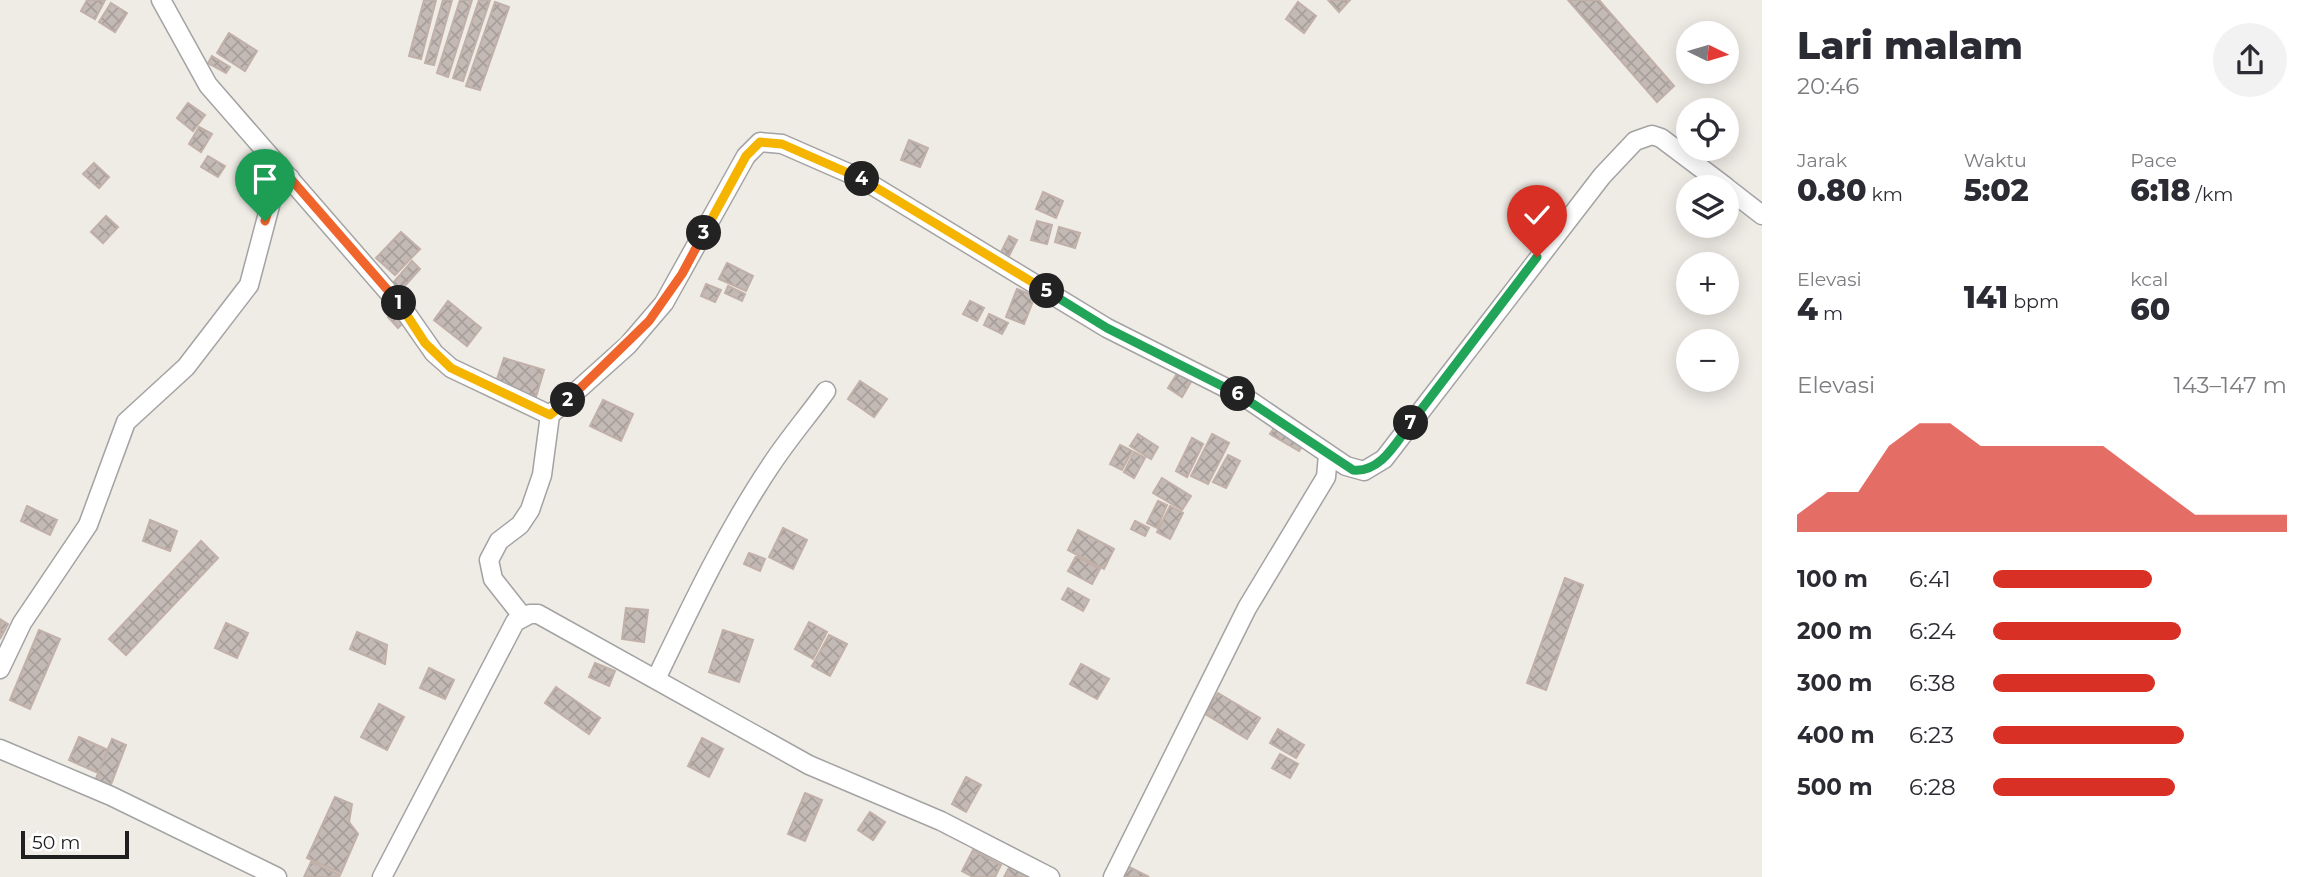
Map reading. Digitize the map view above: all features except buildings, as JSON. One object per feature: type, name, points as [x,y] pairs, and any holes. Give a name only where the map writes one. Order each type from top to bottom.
[{"type":"street","points":[[160,0],[208,85],[404,310],[434,353],[451,368],[550,415]]},
{"type":"street","points":[[523,617],[494,579],[489,561],[499,541],[520,525],[530,510],[542,475],[550,415],[649,321],[682,274],[746,156],[760,142],[769,141],[821,159],[883,191],[1107,328],[1245,398],[1328,455],[1353,470],[1364,471],[1384,458],[1577,205],[1635,141],[1652,135],[1661,138],[1710,175]]},
{"type":"street","points":[[0,669],[22,623],[88,525],[126,422],[186,367],[250,285],[272,198],[290,178]]},
{"type":"street","points":[[1739,197],[1762,215]]},
{"type":"street","points":[[656,679],[696,593],[732,529],[771,464],[826,391]]},
{"type":"street","points":[[1113,877],[1247,608],[1326,477],[1328,455]]},
{"type":"street","points":[[382,877],[515,622],[523,617],[545,616],[810,765],[941,821],[1050,877]]},
{"type":"street","points":[[0,749],[111,796],[277,877]]},
{"type":"route","points":[[265,221],[272,198],[290,178],[404,310],[434,353],[451,368],[550,415],[628,345],[664,303],[746,156],[760,142],[769,141],[821,159],[862,179],[1107,328],[1245,398],[1328,455],[1353,470],[1364,471],[1375,467],[1384,458],[1537,257]]}]
